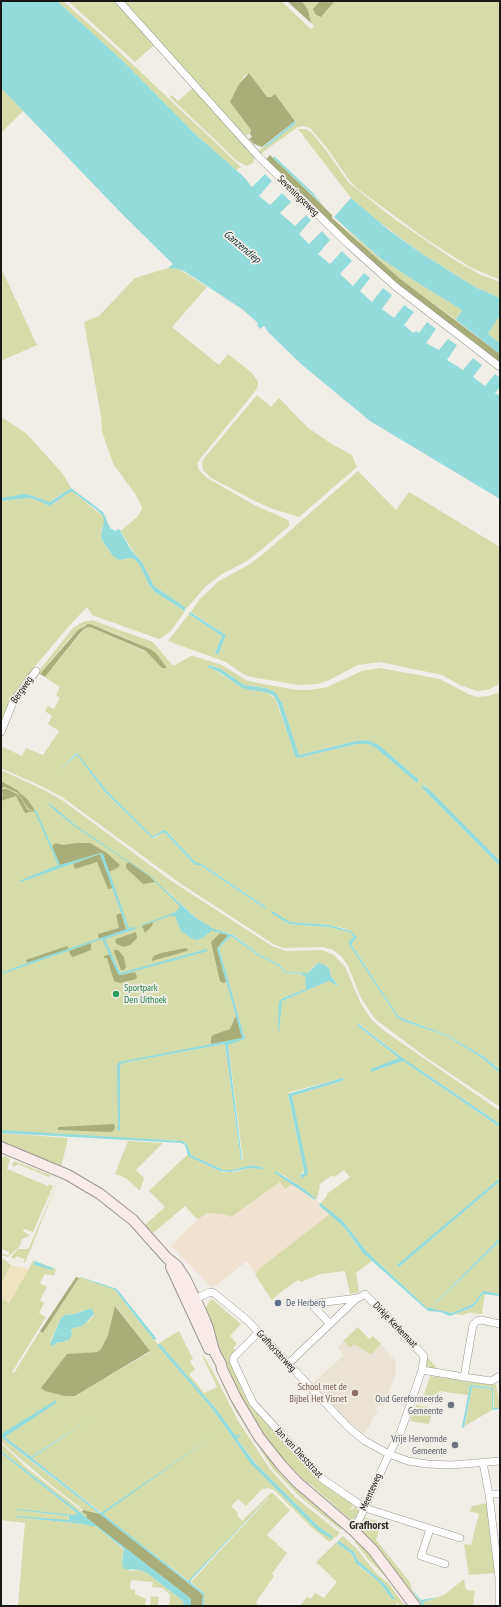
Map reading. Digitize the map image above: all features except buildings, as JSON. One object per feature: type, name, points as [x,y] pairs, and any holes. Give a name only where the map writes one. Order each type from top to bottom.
[{"type":"main road","points":[[1,1147],[68,1175],[100,1194],[133,1220],[178,1268],[185,1278],[192,1300],[208,1328],[213,1348],[222,1369],[248,1420],[278,1461],[297,1482],[354,1531],[381,1559],[415,1606]]},
{"type":"street","name":"Seveningseweg","points":[[119,1],[259,156],[348,244],[396,287],[500,367]]},
{"type":"street","name":"Bergweg","points":[[1,732],[13,702],[36,671]]},
{"type":"street","name":"Grafhorsterweg","points":[[192,1300],[210,1292],[214,1294],[248,1322],[348,1427],[366,1441],[389,1454],[427,1464],[452,1465],[500,1461]]},
{"type":"street","name":"Dirkje Kerkemaat","points":[[330,1324],[314,1306],[318,1303],[358,1298],[365,1294],[424,1356],[422,1370],[401,1432],[389,1454]]},
{"type":"street","points":[[288,1364],[358,1298]]},
{"type":"street","points":[[464,1377],[473,1325],[477,1321],[481,1320],[500,1324]]},
{"type":"street","name":"Jan van Dieststraat","points":[[258,1332],[234,1357],[233,1361],[253,1403],[321,1478],[364,1508],[460,1538]]},
{"type":"street","points":[[422,1370],[491,1381],[500,1376]]},
{"type":"street","name":"Meenteweg","points":[[354,1531],[389,1454]]},
{"type":"street","points":[[483,1463],[489,1494],[499,1578],[498,1606]]},
{"type":"street","points":[[489,1494],[500,1494]]},
{"type":"street","points":[[430,1529],[421,1556],[445,1564]]},
{"type":"shaded area","points":[[284,1177],[302,1189],[333,1214],[257,1275],[247,1261],[212,1288],[171,1246],[198,1219]]},
{"type":"shaded area","name":"School met de Bijbel Het Visnet","points":[[343,1341],[350,1348],[354,1344],[371,1355],[381,1344],[396,1362],[395,1376],[385,1403],[383,1407],[379,1404],[376,1409],[378,1411],[371,1421],[372,1423],[364,1434],[349,1422],[313,1383],[344,1355],[337,1347]]},
{"type":"green space","points":[[57,1],[63,1],[109,42],[241,167],[236,170],[194,133],[106,46]]},
{"type":"green space","points":[[68,1],[116,1],[154,45],[135,62]]},
{"type":"green space","points":[[122,1],[281,1],[311,29],[314,26],[311,23],[308,10],[302,1],[320,1],[317,4],[323,15],[335,1],[500,1],[500,280],[470,267],[426,239],[358,189],[349,180],[327,148],[310,128],[303,126],[298,127],[260,154],[258,151],[296,122],[275,94],[271,97],[267,97],[249,73],[244,76],[230,102],[251,130],[250,134],[244,136]]},
{"type":"green space","points":[[287,1],[302,1],[308,10],[311,23]]},
{"type":"green space","points":[[320,1],[335,1],[321,17],[316,15],[313,9]]},
{"type":"green space","points":[[249,73],[267,97],[271,97],[275,94],[295,121],[262,147],[254,144],[249,139],[252,137],[250,134],[251,130],[230,102],[239,84]]},
{"type":"green space","points":[[1,88],[23,111],[1,133]]},
{"type":"green space","points":[[193,88],[255,156],[253,163],[247,166],[237,161],[170,97],[172,95],[178,101]]},
{"type":"green space","points":[[298,129],[306,129],[312,133],[349,183],[393,218],[453,259],[479,274],[500,282],[500,298],[475,287],[421,253],[373,217],[351,198]]},
{"type":"green space","points":[[270,155],[332,215],[332,218],[399,278],[500,354],[500,365],[389,279],[265,160]]},
{"type":"green space","points":[[334,217],[380,258],[462,310],[456,320],[399,278]]},
{"type":"green space","points":[[1,268],[37,345],[1,361]]},
{"type":"green space","points":[[168,268],[179,269],[207,287],[172,327],[219,365],[228,354],[252,373],[258,382],[257,388],[253,394],[200,459],[197,464],[199,470],[207,478],[256,506],[289,521],[289,526],[247,561],[222,574],[206,586],[186,609],[154,586],[142,562],[132,550],[120,530],[137,517],[142,507],[136,495],[114,465],[102,431],[101,416],[84,322],[99,316],[135,278]]},
{"type":"green space","points":[[500,315],[500,343],[488,334]]},
{"type":"green space","points":[[257,395],[271,407],[279,398],[307,427],[330,443],[352,455],[357,467],[299,517],[273,509],[257,502],[211,478],[203,470],[202,462],[205,457]]},
{"type":"green space","points":[[1,417],[26,433],[63,474],[71,488],[49,502],[30,495],[1,498]]},
{"type":"green space","points":[[358,471],[396,510],[409,492],[500,547],[500,684],[487,690],[477,691],[460,685],[442,675],[380,662],[358,665],[318,684],[299,685],[251,677],[243,674],[226,662],[168,641],[189,614],[222,636],[215,653],[218,655],[226,635],[191,612],[199,600],[219,581],[250,564],[268,550]]},
{"type":"green space","points":[[70,492],[73,492],[103,516],[105,523],[101,530],[103,542],[109,551],[122,560],[130,558],[134,559],[139,564],[149,585],[155,592],[185,611],[170,632],[159,639],[92,615],[87,607],[32,670],[15,694],[1,725],[1,501],[31,498],[48,505],[52,505]]},
{"type":"green space","points":[[92,620],[153,642],[172,665],[193,656],[222,665],[246,680],[252,682],[297,690],[327,687],[362,671],[380,668],[440,679],[468,694],[477,697],[489,696],[500,692],[500,861],[425,785],[422,788],[500,866],[500,1070],[483,1056],[447,1035],[398,1016],[403,1021],[447,1036],[482,1058],[500,1073],[500,1107],[427,1058],[375,1019],[361,998],[348,966],[342,957],[333,950],[323,947],[284,948],[275,945],[181,884],[62,797],[1,768],[1,746],[22,756],[26,748],[43,755],[59,731],[48,724],[52,716],[45,711],[48,706],[54,709],[60,698],[56,695],[60,687],[45,677],[85,628],[90,627],[149,653],[148,648],[112,632],[93,625],[84,625],[68,640],[40,674],[38,672],[73,628],[83,622]],"holes":[[[210,665],[221,669],[244,685],[266,688],[276,693],[282,703],[299,755],[356,741],[368,740],[379,745],[418,779],[416,782],[376,748],[368,744],[357,744],[298,758],[295,755],[275,698],[265,692],[242,688],[213,669]],[[76,753],[107,791],[152,836],[161,831],[169,834],[196,863],[200,863],[266,907],[266,909],[200,865],[193,863],[165,833],[152,838],[105,792],[77,755],[60,770]],[[285,920],[290,922],[329,925],[347,929],[357,937],[351,944],[398,1016],[392,1010],[349,943],[354,937],[350,932],[329,927],[289,924],[286,923]]]},
{"type":"green space","points":[[88,624],[148,648],[156,653],[167,668],[162,668],[146,651],[90,627],[85,628],[80,633],[45,677],[40,674],[78,630]]},
{"type":"green space","points":[[1,770],[62,800],[173,882],[272,946],[286,951],[322,950],[334,955],[345,967],[361,1004],[372,1020],[383,1030],[500,1111],[500,1124],[404,1059],[358,1023],[358,1026],[399,1058],[371,1072],[403,1061],[500,1127],[500,1178],[398,1266],[399,1267],[500,1181],[500,1238],[435,1303],[500,1241],[500,1294],[482,1292],[473,1304],[452,1313],[431,1307],[427,1308],[367,1252],[342,1220],[320,1204],[327,1194],[350,1177],[344,1170],[334,1177],[332,1175],[319,1185],[320,1187],[316,1201],[315,1198],[300,1186],[277,1171],[292,1184],[285,1189],[280,1182],[231,1217],[224,1214],[208,1213],[198,1219],[185,1206],[153,1233],[144,1226],[165,1207],[149,1191],[187,1155],[223,1172],[235,1172],[250,1168],[265,1168],[252,1165],[233,1170],[223,1170],[191,1155],[187,1144],[182,1141],[1,1132],[1,782],[25,795],[1,781]],"holes":[[[163,887],[195,917],[212,928],[234,935],[257,953],[280,965],[286,972],[308,973],[315,965],[325,965],[328,966],[331,976],[339,986],[329,981],[282,1001],[281,1003],[283,998],[306,989],[305,975],[286,973],[279,966],[256,954],[231,936],[219,948],[245,1039],[228,1044],[243,1160],[241,1160],[225,1044],[122,1063],[120,1066],[119,1132],[119,1064],[122,1062],[244,1038],[218,949],[229,934],[197,923]],[[342,1078],[344,1079],[342,1081],[292,1096],[306,1176],[299,1177],[304,1170],[288,1095],[290,1092]]]},
{"type":"green space","points":[[1,781],[17,790],[28,800],[34,809],[30,810],[28,808],[18,793],[5,787],[1,788]]},
{"type":"green space","points":[[1,789],[7,789],[19,795],[27,809],[30,811],[34,809],[34,811],[25,813],[16,796],[1,801],[1,797],[3,796]]},
{"type":"green space","points":[[55,843],[63,845],[90,843],[107,853],[120,865],[109,872],[103,854],[101,853],[60,865],[52,846]]},
{"type":"green space","points":[[100,854],[113,888],[108,889],[97,862],[75,869],[73,864]]},
{"type":"green space","points":[[130,862],[155,882],[143,884],[126,868],[126,864]]},
{"type":"green space","points":[[121,913],[126,930],[99,939],[98,934],[119,928],[116,915]]},
{"type":"green space","points":[[153,922],[152,926],[145,933],[142,926]]},
{"type":"green space","points":[[136,932],[137,938],[130,945],[123,947],[115,942],[116,939]]},
{"type":"green space","points":[[220,933],[228,935],[217,948],[226,982],[223,983],[220,981],[211,942]]},
{"type":"green space","points":[[91,943],[91,950],[73,957],[71,956],[69,951]]},
{"type":"green space","points":[[67,946],[69,949],[27,963],[26,960]]},
{"type":"green space","points":[[186,948],[188,950],[187,951],[152,961],[154,956],[161,953]]},
{"type":"green space","points":[[114,950],[118,950],[124,957],[126,967],[124,970],[121,970]]},
{"type":"green space","points":[[110,954],[119,975],[135,972],[137,977],[136,979],[120,983],[114,981],[107,958],[104,958],[104,956]]},
{"type":"green space","points":[[236,1016],[242,1038],[211,1044],[211,1038],[213,1035],[230,1029]]},
{"type":"green space","points":[[114,1124],[115,1128],[112,1132],[57,1129],[59,1127]]},
{"type":"green space","points":[[1,1133],[68,1138],[61,1168],[1,1144]]},
{"type":"green space","points":[[128,1141],[163,1143],[136,1170],[144,1178],[140,1191],[126,1178],[115,1174]]},
{"type":"green space","points":[[3,1156],[10,1159],[7,1169],[48,1186],[49,1184],[53,1186],[33,1232],[24,1229],[23,1231],[30,1236],[22,1239],[20,1246],[8,1257],[1,1255],[1,1253],[9,1255],[9,1252],[1,1249],[1,1163]]},
{"type":"green space","points":[[14,1161],[50,1175],[49,1177],[18,1164],[14,1167],[12,1165]]},
{"type":"green space","points":[[59,1178],[25,1263],[23,1262],[25,1259],[16,1256],[15,1259],[11,1257],[18,1249],[29,1248]]},
{"type":"green space","points":[[330,1214],[344,1227],[358,1247],[372,1261],[356,1273],[359,1292],[350,1294],[345,1271],[320,1274],[301,1282],[298,1280],[272,1300],[255,1275],[259,1269]]},
{"type":"green space","points":[[1,1257],[11,1265],[1,1284]]},
{"type":"green space","points":[[33,1261],[56,1269],[54,1276],[45,1274],[40,1283],[47,1287],[40,1300],[44,1303],[39,1313],[46,1317],[12,1372],[14,1373],[40,1331],[43,1333],[80,1277],[114,1289],[158,1344],[158,1346],[214,1411],[246,1457],[313,1526],[332,1536],[318,1526],[259,1467],[237,1439],[241,1433],[236,1436],[216,1409],[159,1343],[179,1331],[193,1359],[190,1361],[195,1370],[189,1374],[204,1393],[217,1387],[202,1355],[212,1370],[238,1421],[270,1469],[295,1497],[340,1533],[331,1541],[328,1541],[310,1526],[275,1491],[269,1488],[262,1489],[246,1506],[238,1499],[231,1506],[238,1513],[237,1515],[242,1521],[271,1493],[274,1494],[290,1510],[267,1535],[287,1553],[272,1574],[274,1576],[256,1602],[258,1606],[204,1606],[204,1593],[191,1582],[269,1497],[189,1581],[103,1515],[103,1513],[216,1434],[102,1513],[32,1458],[90,1419],[31,1457],[6,1438],[6,1435],[1,1434],[1,1298],[9,1303]],"holes":[[[116,1306],[150,1352],[75,1396],[66,1396],[67,1354],[97,1352],[101,1349],[108,1335]],[[84,1310],[94,1315],[89,1321],[79,1327],[73,1328],[67,1341],[56,1343],[50,1342],[61,1318],[65,1315],[74,1314]]]},
{"type":"green space","points":[[76,1277],[79,1278],[43,1333],[40,1331]]},
{"type":"green space","points":[[485,1293],[482,1314],[471,1312],[462,1315],[455,1314],[473,1307]]},
{"type":"green space","points":[[212,1299],[241,1324],[230,1336],[237,1344],[233,1348],[236,1351],[229,1358],[240,1382],[239,1384],[250,1406],[256,1413],[259,1413],[258,1414],[267,1425],[269,1424],[279,1438],[281,1437],[290,1449],[292,1448],[292,1451],[305,1465],[307,1465],[306,1467],[320,1482],[322,1481],[321,1483],[337,1492],[336,1493],[349,1502],[352,1502],[351,1503],[354,1506],[350,1509],[352,1510],[355,1506],[359,1509],[353,1522],[309,1483],[307,1485],[285,1465],[249,1416],[233,1379],[230,1379],[222,1363],[205,1310]]},
{"type":"green space","points":[[115,1306],[150,1351],[75,1396],[65,1396],[45,1391],[41,1388],[67,1354],[97,1352],[101,1349],[108,1335]]},
{"type":"green space","points":[[358,1327],[369,1339],[373,1336],[381,1344],[371,1355],[354,1344],[350,1348],[343,1341]]},
{"type":"green space","points":[[427,1359],[429,1359],[438,1370],[429,1369],[425,1365]]},
{"type":"green space","points":[[430,1376],[492,1385],[496,1384],[500,1408],[494,1408],[493,1388],[472,1385],[470,1385],[468,1395],[439,1391],[438,1395],[434,1394],[433,1399],[423,1398]]},
{"type":"green space","points":[[223,1378],[227,1390],[245,1421],[340,1523],[341,1530],[300,1497],[273,1469],[235,1410],[222,1384]]},
{"type":"green space","points":[[472,1387],[492,1389],[492,1410],[465,1426]]},
{"type":"green space","points":[[416,1405],[428,1407],[431,1417],[429,1424],[410,1421]]},
{"type":"green space","points":[[1,1437],[100,1514],[83,1510],[9,1449],[1,1441]]},
{"type":"green space","points":[[1,1443],[27,1468],[88,1516],[86,1518],[1,1451]]},
{"type":"green space","points":[[1,1453],[77,1513],[75,1515],[17,1510],[69,1516],[68,1521],[16,1517],[97,1527],[124,1550],[122,1560],[130,1571],[140,1570],[147,1573],[183,1601],[184,1606],[169,1606],[170,1595],[163,1588],[152,1587],[153,1582],[131,1580],[130,1589],[135,1590],[135,1594],[146,1599],[145,1606],[18,1606],[25,1523],[1,1520]]},
{"type":"green space","points":[[487,1503],[496,1573],[469,1575],[464,1544],[471,1545],[479,1514],[470,1511],[472,1506]]},
{"type":"green space","points":[[83,1510],[100,1514],[201,1593],[203,1596],[202,1606],[191,1606],[190,1598],[86,1518],[87,1515],[82,1512]]},
{"type":"green space","points":[[363,1517],[381,1522],[376,1540],[409,1581],[412,1588],[411,1589],[423,1606],[418,1606],[359,1529]]},
{"type":"green space","points":[[343,1536],[356,1548],[377,1574],[389,1584],[405,1606],[400,1606],[398,1603],[396,1604],[397,1606],[300,1606],[307,1597],[311,1599],[315,1593],[324,1598],[337,1582],[316,1562]],"holes":[[[337,1542],[354,1552],[361,1565],[385,1584],[392,1599],[379,1582],[360,1567],[352,1554]]]},
{"type":"green space","points":[[355,1539],[358,1539],[386,1577],[368,1559],[355,1542]]},
{"type":"green space","points":[[464,1579],[466,1590],[475,1591],[473,1606],[425,1606],[423,1602],[444,1595]]},
{"type":"green space","points":[[393,1584],[402,1593],[401,1595]]},
{"type":"green space","points":[[151,1596],[159,1597],[158,1606],[150,1606]]},
{"type":"sand","points":[[11,1265],[29,1269],[9,1303],[1,1298],[1,1284]]},
{"type":"water","name":"Ganzendiep","points":[[1,1],[57,1],[123,61],[194,133],[244,177],[252,187],[265,174],[272,181],[259,196],[270,205],[282,193],[291,202],[280,213],[295,226],[306,215],[311,220],[299,234],[309,244],[322,231],[330,240],[318,254],[330,264],[342,251],[352,261],[340,274],[353,286],[364,273],[370,278],[360,291],[372,302],[383,288],[392,295],[382,309],[394,318],[404,305],[414,312],[404,325],[413,333],[416,331],[419,333],[427,322],[436,329],[426,343],[439,350],[448,339],[457,345],[447,360],[463,370],[473,358],[482,365],[473,377],[485,386],[495,374],[500,378],[500,387],[495,393],[500,396],[500,499],[370,421],[301,364],[268,332],[264,326],[260,329],[257,325],[258,323],[242,309],[184,271],[168,268],[173,264],[124,216],[1,88]]},
{"type":"water","points":[[295,121],[296,123],[270,144],[261,149]]},
{"type":"water","points":[[274,156],[312,192],[323,205],[273,158]]},
{"type":"water","points":[[351,198],[389,230],[421,253],[475,287],[500,298],[500,315],[488,334],[500,343],[500,354],[456,320],[462,310],[380,258],[334,217]]},
{"type":"water","points":[[71,488],[103,512],[110,528],[115,531],[119,529],[131,550],[142,562],[154,586],[185,607],[185,611],[155,592],[149,585],[139,564],[134,559],[130,558],[120,560],[113,556],[102,540],[101,533],[104,523],[103,516],[73,492],[70,492],[50,506],[31,498],[1,501],[1,498],[24,494],[50,502]]},
{"type":"water","points":[[190,612],[226,635],[218,655],[215,653],[222,636],[189,614]]},
{"type":"water","points":[[209,665],[221,669],[244,685],[266,688],[276,693],[282,703],[299,755],[356,741],[368,740],[379,745],[418,779],[418,782],[417,783],[376,748],[368,744],[357,744],[298,758],[295,756],[274,696],[265,692],[242,688],[219,672],[208,667]]},
{"type":"water","points":[[77,753],[107,791],[152,836],[163,830],[166,831],[196,863],[200,863],[266,907],[266,909],[200,865],[195,865],[165,833],[153,838],[151,837],[105,792],[77,755],[59,770]]},
{"type":"water","points":[[423,785],[429,789],[500,861],[500,866],[422,788]]},
{"type":"water","points":[[45,802],[54,807],[75,825],[150,876],[195,917],[212,928],[233,935],[257,953],[280,965],[286,972],[308,973],[318,963],[329,968],[331,976],[339,987],[329,981],[282,1001],[279,1032],[279,1002],[283,998],[306,989],[305,976],[301,974],[286,973],[279,966],[256,954],[231,936],[219,948],[245,1039],[228,1045],[242,1160],[225,1044],[122,1063],[120,1066],[120,1131],[118,1131],[117,1065],[119,1062],[242,1038],[217,949],[228,935],[212,931],[197,940],[191,938],[181,931],[175,916],[170,916],[141,926],[176,912],[180,906],[149,876],[74,826]]},
{"type":"water","points":[[34,810],[36,810],[60,865],[101,853],[103,854],[129,928],[137,927],[136,929],[105,939],[120,973],[207,949],[208,951],[121,975],[118,974],[102,939],[2,974],[1,973],[32,961],[127,929],[100,854],[21,882],[19,881],[58,865]]},
{"type":"water","points":[[272,911],[290,922],[329,925],[351,931],[357,937],[351,944],[398,1016],[447,1035],[483,1056],[500,1070],[500,1073],[482,1058],[447,1036],[403,1021],[397,1017],[349,944],[349,941],[354,937],[350,932],[329,927],[289,924],[271,913]]},
{"type":"water","points":[[357,1023],[404,1059],[500,1124],[500,1127],[403,1061],[371,1072],[371,1069],[399,1058],[358,1026]]},
{"type":"water","points":[[342,1078],[344,1079],[342,1081],[292,1096],[308,1172],[306,1176],[301,1178],[300,1175],[304,1173],[304,1170],[288,1094]]},
{"type":"water","points":[[1,1130],[182,1141],[187,1144],[191,1155],[223,1170],[233,1170],[252,1165],[265,1168],[250,1168],[230,1172],[220,1171],[188,1156],[185,1145],[181,1143],[1,1133]]},
{"type":"water","points":[[275,1171],[300,1186],[315,1198],[315,1200],[275,1173]]},
{"type":"water","points":[[500,1178],[500,1181],[399,1267],[397,1265]]},
{"type":"water","points":[[320,1203],[342,1220],[367,1252],[427,1308],[431,1307],[452,1313],[473,1304],[483,1291],[500,1294],[500,1296],[483,1294],[473,1307],[450,1316],[440,1312],[428,1311],[363,1253],[344,1227],[319,1205]]},
{"type":"water","points":[[500,1238],[500,1241],[435,1303]]},
{"type":"water","points":[[35,1261],[53,1268],[53,1270],[34,1265]]},
{"type":"water","points":[[80,1277],[117,1289],[156,1338],[156,1340],[153,1339],[115,1290]]},
{"type":"water","points":[[92,1309],[94,1314],[85,1324],[73,1328],[70,1339],[63,1342],[58,1342],[53,1346],[50,1344],[61,1318],[65,1315],[74,1314]]},
{"type":"water","points":[[158,1344],[160,1344],[216,1409],[236,1436],[242,1433],[237,1439],[255,1463],[318,1526],[332,1536],[332,1539],[321,1533],[313,1526],[251,1464],[214,1411],[158,1346]]},
{"type":"water","points":[[470,1385],[493,1388],[493,1407],[500,1409],[492,1410],[492,1389],[472,1387],[464,1428],[462,1427]]},
{"type":"water","points":[[56,1400],[57,1401],[55,1404],[5,1437],[31,1457],[90,1419],[32,1458],[101,1513],[216,1434],[103,1514],[188,1581],[269,1497],[191,1580],[191,1583],[204,1593],[204,1606],[202,1606],[203,1596],[201,1593],[1,1437],[1,1434]]},
{"type":"water","points":[[1,1451],[190,1598],[191,1606],[184,1606],[183,1601],[147,1573],[140,1570],[124,1569],[122,1564],[124,1549],[97,1527],[16,1517],[69,1520],[69,1516],[17,1509],[75,1515],[77,1513],[1,1453]]},
{"type":"water","points":[[339,1541],[354,1552],[358,1561],[385,1584],[395,1599],[392,1599],[379,1582],[356,1563],[352,1554],[338,1544],[337,1542]]},
{"type":"water","points":[[411,1588],[421,1600],[438,1597],[423,1602],[425,1606],[423,1606]]},
{"type":"place","name":"Sportpark Den Uithoek","points":[[116,994]]},
{"type":"place","name":"De Herberg","points":[[278,1303]]},
{"type":"place","name":"School met de Bijbel Het Visnet","points":[[355,1393]]},
{"type":"place","name":"Oud Gereformeerde Gemeente","points":[[451,1405]]},
{"type":"place","name":"Vrije Hervormde Gemeente","points":[[455,1445]]},
{"type":"district","name":"Grafhorst","points":[[369,1526]]}]
